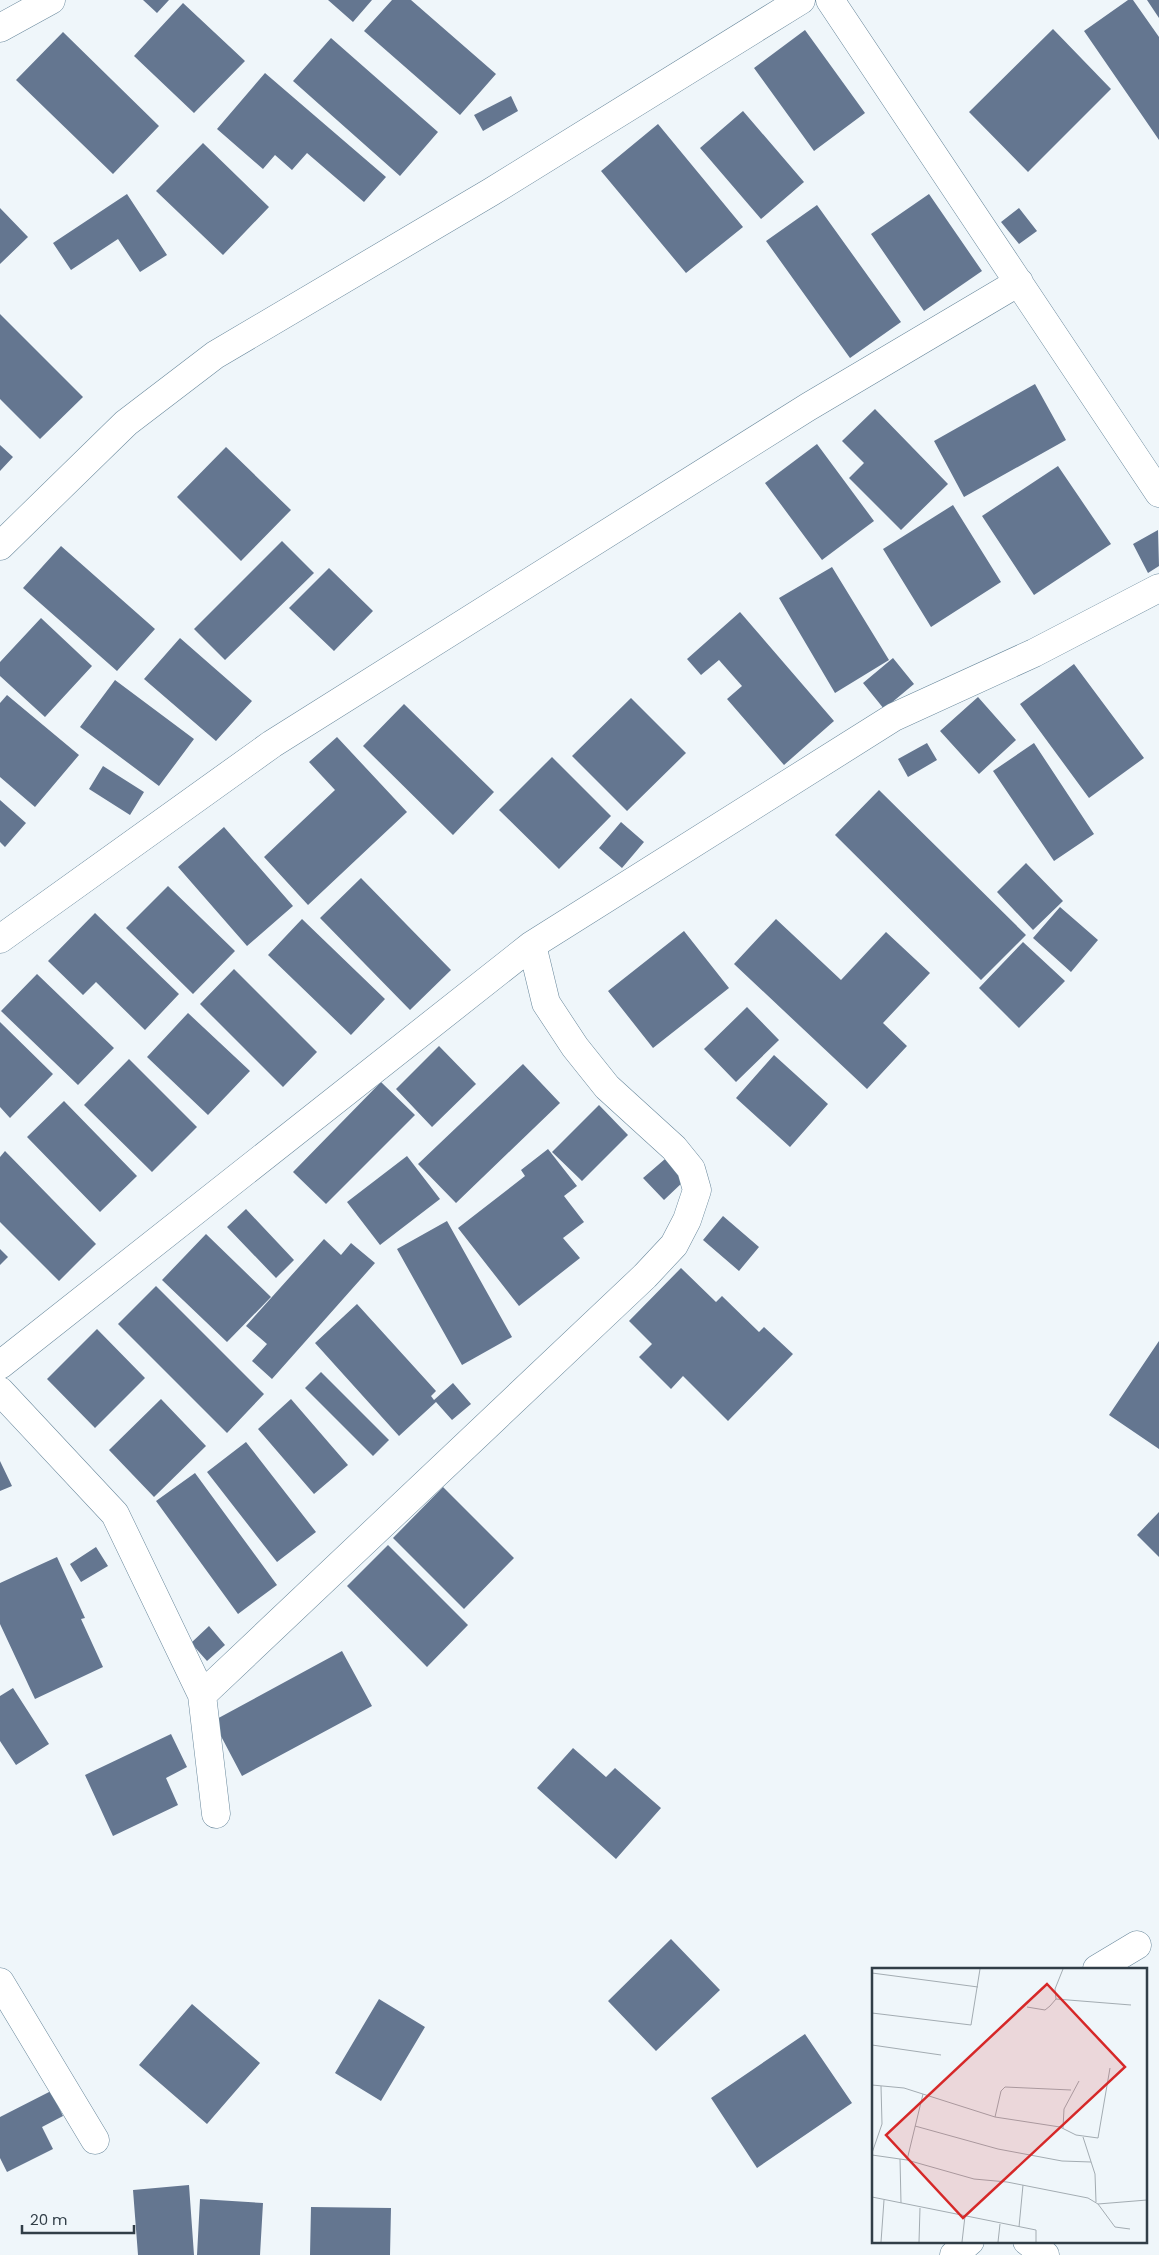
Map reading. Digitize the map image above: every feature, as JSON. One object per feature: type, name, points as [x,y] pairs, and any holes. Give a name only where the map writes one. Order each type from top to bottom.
[{"type":"street","points":[[1,26],[50,0]]},
{"type":"street","points":[[0,546],[126,423],[215,355],[491,192],[801,0]]},
{"type":"street","points":[[830,0],[1159,493]]},
{"type":"street","points":[[0,940],[272,744],[808,408],[1019,282]]},
{"type":"street","points":[[0,1365],[532,945],[894,717],[1034,652],[1159,588]]},
{"type":"street","points":[[202,1695],[645,1276],[674,1245],[687,1220],[697,1190],[691,1168],[674,1148],[607,1087],[575,1046],[546,1003],[532,945]]},
{"type":"street","points":[[0,1392],[115,1514],[202,1695],[216,1814]]},
{"type":"street","points":[[1099,1968],[1137,1945]]},
{"type":"street","points":[[0,1982],[96,2140]]},
{"type":"street","points":[[954,2255],[969,2242]]},
{"type":"street","points":[[1028,2242],[1045,2255]]},
{"type":"building","points":[[143,0],[169,0],[157,13]]},
{"type":"building","points":[[328,0],[372,0],[353,22]]},
{"type":"building","points":[[392,0],[411,0],[496,74],[460,115],[364,31]]},
{"type":"building","points":[[1128,0],[1133,0],[1159,37],[1159,140],[1084,31]]},
{"type":"building","points":[[1147,0],[1159,0],[1159,18]]},
{"type":"building","points":[[183,3],[245,61],[194,113],[134,56]]},
{"type":"building","points":[[1053,29],[1111,89],[1028,172],[969,112]]},
{"type":"building","points":[[805,30],[865,113],[814,151],[754,68]]},
{"type":"building","points":[[63,32],[159,126],[113,174],[16,80]]},
{"type":"building","points":[[331,38],[438,132],[400,176],[293,81]]},
{"type":"building","points":[[265,73],[386,177],[364,202],[307,153],[292,170],[275,155],[263,169],[217,129]]},
{"type":"building","points":[[511,96],[518,111],[483,131],[474,115]]},
{"type":"building","points":[[743,111],[804,182],[761,219],[700,148]]},
{"type":"building","points":[[658,124],[743,227],[686,273],[601,171]]},
{"type":"building","points":[[203,143],[269,207],[223,255],[156,191]]},
{"type":"building","points":[[127,194],[167,255],[140,272],[118,239],[71,270],[53,243]]},
{"type":"building","points":[[929,194],[982,271],[924,311],[871,234]]},
{"type":"building","points":[[817,205],[901,322],[850,358],[766,241]]},
{"type":"building","points":[[0,208],[28,237],[0,264]]},
{"type":"building","points":[[1019,208],[1037,231],[1019,244],[1001,222]]},
{"type":"building","points":[[0,314],[83,397],[40,439],[0,399]]},
{"type":"building","points":[[1035,384],[1066,440],[964,497],[934,441]]},
{"type":"building","points":[[875,409],[948,484],[901,530],[849,478],[864,463],[842,441]]},
{"type":"building","points":[[817,444],[874,521],[822,560],[765,483]]},
{"type":"building","points":[[0,445],[13,457],[0,471]]},
{"type":"building","points":[[226,447],[291,510],[241,561],[177,497]]},
{"type":"building","points":[[1058,466],[1111,544],[1034,595],[982,516]]},
{"type":"building","points":[[953,505],[1001,582],[931,627],[883,549]]},
{"type":"building","points":[[1158,530],[1159,566],[1148,573],[1133,544]]},
{"type":"building","points":[[282,541],[314,573],[225,660],[194,629]]},
{"type":"building","points":[[61,546],[155,629],[117,671],[23,588]]},
{"type":"building","points":[[832,567],[889,660],[835,693],[779,598]]},
{"type":"building","points":[[329,568],[373,611],[334,651],[289,608]]},
{"type":"building","points":[[740,612],[834,721],[784,765],[727,699],[742,686],[719,660],[701,675],[687,659]]},
{"type":"building","points":[[41,618],[92,666],[45,717],[0,676],[0,662]]},
{"type":"building","points":[[180,638],[252,701],[216,741],[144,679]]},
{"type":"building","points":[[893,658],[914,684],[884,709],[863,683]]},
{"type":"building","points":[[1074,664],[1144,758],[1089,798],[1020,704]]},
{"type":"building","points":[[115,680],[194,739],[159,786],[80,727]]},
{"type":"building","points":[[7,695],[79,755],[35,807],[0,777],[0,703]]},
{"type":"building","points":[[978,697],[1016,740],[979,774],[940,731]]},
{"type":"building","points":[[631,698],[686,753],[627,811],[572,756]]},
{"type":"building","points":[[404,704],[494,792],[453,835],[363,746]]},
{"type":"building","points":[[337,737],[407,812],[308,905],[264,857],[335,790],[309,762]]},
{"type":"building","points":[[927,743],[937,760],[908,777],[898,759]]},
{"type":"building","points":[[1034,743],[1094,834],[1054,861],[993,771]]},
{"type":"building","points":[[552,757],[611,816],[559,869],[499,810]]},
{"type":"building","points":[[103,766],[144,792],[130,815],[89,789]]},
{"type":"building","points":[[879,790],[1026,935],[981,980],[835,835]]},
{"type":"building","points":[[0,800],[26,823],[5,847],[0,842]]},
{"type":"building","points":[[621,822],[644,842],[622,868],[599,848]]},
{"type":"building","points":[[224,827],[293,906],[247,946],[178,867]]},
{"type":"building","points":[[1026,863],[1063,901],[1033,930],[997,892]]},
{"type":"building","points":[[361,878],[451,970],[410,1010],[320,918]]},
{"type":"building","points":[[168,886],[235,951],[193,994],[126,928]]},
{"type":"building","points":[[1060,907],[1098,940],[1071,972],[1033,938]]},
{"type":"building","points":[[95,913],[179,994],[145,1030],[96,982],[83,995],[48,961]]},
{"type":"building","points":[[302,919],[385,999],[351,1035],[268,955]]},
{"type":"building","points":[[776,919],[841,980],[886,932],[930,973],[883,1023],[907,1046],[867,1089],[734,964]]},
{"type":"building","points":[[684,931],[729,988],[653,1048],[608,991]]},
{"type":"building","points":[[1023,942],[1065,981],[1019,1028],[979,988]]},
{"type":"building","points":[[234,969],[317,1052],[283,1087],[200,1004]]},
{"type":"building","points":[[37,974],[114,1048],[78,1085],[1,1011]]},
{"type":"building","points":[[747,1007],[779,1040],[736,1082],[704,1049]]},
{"type":"building","points":[[188,1013],[250,1071],[208,1115],[147,1057]]},
{"type":"building","points":[[0,1022],[53,1074],[10,1118],[0,1107]]},
{"type":"building","points":[[439,1046],[476,1084],[432,1127],[396,1089]]},
{"type":"building","points":[[774,1055],[828,1104],[790,1147],[736,1098]]},
{"type":"building","points":[[129,1059],[197,1127],[152,1172],[84,1105]]},
{"type":"building","points":[[523,1064],[560,1103],[456,1203],[418,1164]]},
{"type":"building","points":[[381,1082],[415,1115],[326,1204],[293,1172]]},
{"type":"building","points":[[64,1101],[137,1176],[100,1212],[27,1137]]},
{"type":"building","points":[[599,1105],[628,1135],[582,1181],[552,1152]]},
{"type":"building","points":[[548,1149],[577,1186],[564,1196],[584,1222],[563,1238],[580,1258],[519,1306],[458,1228],[525,1176],[521,1170]]},
{"type":"building","points":[[5,1151],[96,1244],[59,1281],[0,1222],[0,1157]]},
{"type":"building","points":[[407,1156],[440,1199],[380,1245],[347,1202]]},
{"type":"building","points":[[665,1159],[684,1181],[664,1200],[643,1178]]},
{"type":"building","points":[[246,1209],[294,1260],[276,1278],[227,1227]]},
{"type":"building","points":[[723,1216],[759,1247],[739,1271],[703,1240]]},
{"type":"building","points":[[447,1221],[512,1337],[462,1365],[397,1249]]},
{"type":"building","points":[[206,1234],[271,1297],[227,1342],[162,1280]]},
{"type":"building","points":[[324,1239],[341,1255],[351,1243],[375,1263],[272,1379],[252,1361],[267,1344],[246,1326]]},
{"type":"building","points":[[0,1249],[8,1257],[0,1265]]},
{"type":"building","points":[[681,1268],[716,1302],[722,1296],[759,1332],[764,1327],[793,1354],[728,1421],[683,1376],[671,1389],[639,1357],[652,1344],[629,1321]]},
{"type":"building","points":[[156,1286],[264,1394],[227,1433],[118,1324]]},
{"type":"building","points":[[357,1304],[436,1391],[431,1396],[434,1400],[453,1383],[471,1404],[452,1420],[436,1402],[399,1436],[315,1343]]},
{"type":"building","points":[[97,1329],[145,1378],[95,1428],[47,1379]]},
{"type":"building","points":[[1159,1341],[1159,1449],[1109,1415]]},
{"type":"building","points":[[321,1372],[389,1440],[373,1456],[305,1388]]},
{"type":"building","points":[[161,1399],[206,1446],[154,1497],[109,1450]]},
{"type":"building","points":[[291,1399],[348,1465],[314,1494],[258,1429]]},
{"type":"building","points":[[246,1442],[316,1532],[277,1562],[207,1472]]},
{"type":"building","points":[[0,1461],[12,1486],[0,1491]]},
{"type":"building","points":[[195,1473],[277,1585],[238,1614],[156,1501]]},
{"type":"building","points":[[443,1487],[514,1558],[464,1609],[393,1538]]},
{"type":"building","points":[[1159,1512],[1159,1557],[1137,1535]]},
{"type":"building","points":[[388,1545],[468,1625],[427,1667],[347,1586]]},
{"type":"building","points":[[96,1547],[108,1566],[81,1582],[70,1564]]},
{"type":"building","points":[[57,1557],[85,1618],[81,1619],[103,1667],[35,1699],[0,1624],[0,1583]]},
{"type":"building","points":[[209,1626],[225,1645],[207,1661],[191,1643]]},
{"type":"building","points":[[342,1651],[372,1706],[242,1776],[213,1721]]},
{"type":"building","points":[[13,1688],[49,1744],[16,1765],[0,1741],[0,1696]]},
{"type":"building","points":[[171,1734],[187,1767],[166,1778],[178,1805],[113,1836],[85,1775]]},
{"type":"building","points":[[573,1748],[606,1777],[615,1768],[661,1808],[616,1859],[537,1788]]},
{"type":"building","points":[[671,1939],[720,1990],[656,2051],[608,2001]]},
{"type":"building","points":[[379,1999],[425,2027],[381,2101],[335,2073]]},
{"type":"building","points":[[192,2004],[260,2063],[207,2124],[139,2065]]},
{"type":"building","points":[[805,2034],[852,2103],[757,2168],[711,2098]]},
{"type":"building","points":[[51,2091],[63,2116],[42,2127],[53,2149],[7,2172],[0,2158],[0,2117]]},
{"type":"building","points":[[189,2185],[194,2255],[138,2255],[133,2190]]},
{"type":"building","points":[[200,2199],[263,2203],[260,2255],[197,2255]]},
{"type":"building","points":[[311,2207],[391,2208],[390,2255],[310,2255]]}]
